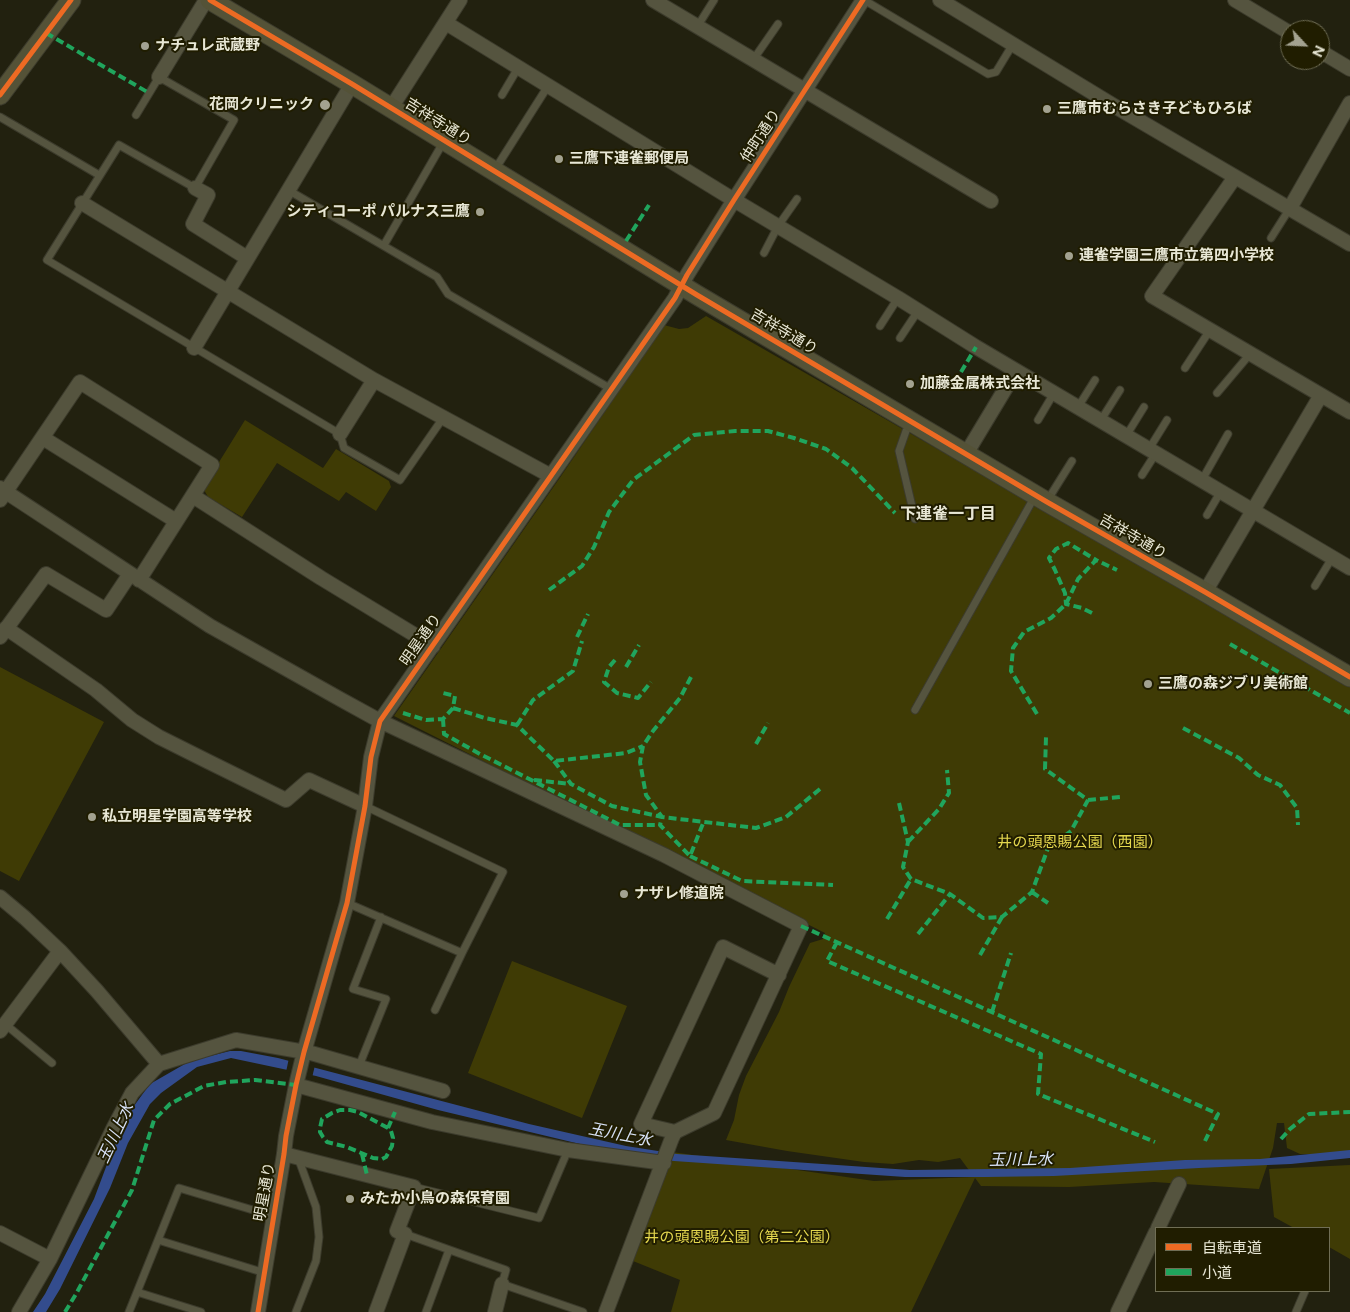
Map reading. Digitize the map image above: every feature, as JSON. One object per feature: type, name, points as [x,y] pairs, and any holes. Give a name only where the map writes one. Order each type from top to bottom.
[{"type":"main road","points":[[0,95],[71,0]]},
{"type":"main road","name":"吉祥寺通り","points":[[208,0],[352,84],[681,286],[1041,499],[1350,677]]},
{"type":"street","points":[[159,77],[208,0]]},
{"type":"street","points":[[391,108],[460,0]]},
{"type":"street","points":[[653,0],[991,201]]},
{"type":"street","name":"仲町通り","points":[[681,286],[863,0]]},
{"type":"street","points":[[940,0],[1116,107],[1350,244]]},
{"type":"street","points":[[1235,0],[1280,27]]},
{"type":"street","points":[[446,23],[1016,371],[1350,568]]},
{"type":"street","points":[[1330,57],[1350,69]]},
{"type":"street","points":[[194,348],[352,84]]},
{"type":"street","points":[[1290,208],[1350,102]]},
{"type":"street","points":[[1235,177],[1152,296],[1350,412]]},
{"type":"street","points":[[195,188],[208,196],[193,224],[248,258]]},
{"type":"street","points":[[82,203],[374,380],[551,476]]},
{"type":"street","name":"明星通り","points":[[258,1312],[273,1216],[289,1156],[286,1136],[297,1080],[347,903],[365,806],[371,757],[380,720],[675,298],[681,286]]},
{"type":"street","points":[[966,454],[1016,371]]},
{"type":"street","points":[[340,434],[374,380]]},
{"type":"street","points":[[365,806],[309,780],[286,800],[159,737],[132,720],[96,690],[3,632],[46,574],[106,610],[134,577],[176,520],[212,465],[80,382],[43,438],[2,493],[134,577],[210,626],[340,700],[664,855],[800,926],[714,1113],[674,1135],[606,1312]]},
{"type":"street","points":[[1205,592],[1320,395]]},
{"type":"street","points":[[43,438],[176,520]]},
{"type":"street","points":[[192,496],[433,646]]},
{"type":"street","points":[[0,897],[60,951],[159,1064]]},
{"type":"street","points":[[674,1135],[641,1124],[723,947],[778,974]]},
{"type":"street","points":[[3,1028],[60,951]]},
{"type":"street","points":[[19,1312],[50,1259],[132,1093],[159,1064],[236,1040],[303,1056],[359,1066],[443,1091]]},
{"type":"street","points":[[297,1080],[432,1122],[568,1150],[665,1160]]},
{"type":"street","points":[[289,1156],[414,1187],[397,1231],[405,1234],[376,1312]]},
{"type":"street","points":[[1158,1227],[1179,1184]]},
{"type":"street","points":[[0,1233],[50,1259]]},
{"type":"street","points":[[1118,1312],[1155,1234]]},
{"type":"street","points":[[495,1312],[502,1284]]},
{"type":"lane","points":[[697,27],[714,0]]},
{"type":"lane","points":[[863,0],[988,74],[996,72],[1013,44]]},
{"type":"lane","points":[[753,60],[778,24]]},
{"type":"lane","points":[[502,95],[518,68]]},
{"type":"lane","points":[[136,115],[159,77],[234,120],[195,188],[119,145],[48,260],[340,434],[344,448],[400,480],[443,418]]},
{"type":"lane","points":[[494,171],[548,86]]},
{"type":"lane","points":[[0,117],[99,175]]},
{"type":"lane","points":[[384,244],[445,141]]},
{"type":"lane","points":[[288,190],[384,244],[437,277],[448,294],[611,389]]},
{"type":"lane","points":[[764,253],[778,226],[797,199]]},
{"type":"lane","points":[[1271,238],[1290,208]]},
{"type":"lane","points":[[880,326],[898,298]]},
{"type":"lane","points":[[900,338],[918,311]]},
{"type":"lane","points":[[1185,368],[1210,330]]},
{"type":"lane","points":[[1217,393],[1250,354]]},
{"type":"lane","points":[[1078,407],[1095,380]]},
{"type":"lane","points":[[1101,420],[1120,390]]},
{"type":"lane","points":[[1038,420],[1054,393]]},
{"type":"lane","points":[[1126,436],[1144,407]]},
{"type":"lane","points":[[1142,475],[1167,420]]},
{"type":"lane","points":[[911,422],[899,451],[915,519]]},
{"type":"lane","points":[[1202,480],[1228,434]]},
{"type":"lane","points":[[915,710],[1041,499],[1072,461]]},
{"type":"lane","points":[[1207,515],[1221,491]]},
{"type":"lane","points":[[1316,586],[1332,558]]},
{"type":"lane","points":[[365,806],[503,872],[435,1010]]},
{"type":"lane","points":[[347,903],[462,953]]},
{"type":"lane","points":[[359,1066],[386,1000],[353,989],[381,917]]},
{"type":"lane","points":[[3,1028],[52,1063]]},
{"type":"lane","points":[[414,1187],[539,1218],[568,1150]]},
{"type":"lane","points":[[289,1156],[300,1163],[316,1207],[318,1237],[316,1261],[296,1312]]},
{"type":"lane","points":[[128,1312],[179,1188],[273,1216]]},
{"type":"lane","points":[[405,1234],[506,1270],[502,1284],[583,1312]]},
{"type":"lane","points":[[158,1240],[265,1273]]},
{"type":"lane","points":[[426,1312],[450,1250]]},
{"type":"lane","points":[[137,1292],[201,1312]]},
{"type":"lane","points":[[1296,1312],[1306,1292]]},
{"type":"green space","name":"井の頭恩賜公園（西園）","points":[[706,316],[1350,686],[1350,1152],[1300,1154],[1287,1148],[1284,1123],[1277,1123],[1273,1148],[1259,1189],[1154,1182],[1069,1187],[981,1186],[975,1178],[911,1312],[671,1312],[680,1280],[633,1261],[672,1152],[874,1181],[974,1177],[960,1158],[938,1162],[919,1160],[893,1164],[864,1162],[726,1140],[734,1120],[739,1095],[746,1076],[779,1012],[810,943],[823,939],[825,933],[394,716],[664,325],[679,329],[688,328]]},
{"type":"green space","points":[[245,420],[323,468],[336,449],[389,481],[391,487],[376,511],[346,492],[339,501],[277,463],[242,517],[208,497],[203,488]]},
{"type":"green space","points":[[0,667],[104,722],[19,881],[0,871]]},
{"type":"green space","points":[[512,961],[627,1006],[582,1118],[468,1073]]},
{"type":"green space","points":[[1350,1165],[1350,1259],[1330,1248],[1330,1227],[1292,1227],[1274,1217],[1269,1169]]},
{"type":"water","points":[[230,1051],[241,1051],[278,1058],[529,1124],[626,1146],[677,1154],[910,1170],[1070,1168],[1185,1160],[1260,1159],[1350,1150],[1350,1158],[1291,1164],[1054,1176],[986,1177],[905,1177],[674,1161],[619,1153],[580,1144],[438,1110],[316,1076],[231,1058],[197,1067],[161,1093],[150,1104],[128,1143],[110,1188],[60,1289],[46,1312],[33,1312],[45,1294],[94,1199],[128,1114],[150,1084],[190,1061]]},
{"type":"pier","points":[[289,1058],[315,1065],[312,1078],[286,1072]]},
{"type":"marked path","points":[[46,33],[149,93]]},
{"type":"marked path","points":[[626,241],[649,205]]},
{"type":"marked path","points":[[961,372],[976,347]]},
{"type":"marked path","points":[[549,590],[582,566],[594,547],[609,512],[633,480],[694,435],[735,431],[768,431],[826,449],[852,468],[895,513]]},
{"type":"marked path","points":[[1092,613],[1066,604],[1065,593],[1049,558],[1056,549],[1068,543],[1096,560]]},
{"type":"marked path","points":[[1037,714],[1011,671],[1013,648],[1024,632],[1051,618],[1066,604],[1078,579],[1096,560],[1117,570]]},
{"type":"marked path","points":[[577,637],[588,614]]},
{"type":"marked path","points":[[517,725],[533,700],[573,671],[582,641]]},
{"type":"marked path","points":[[1230,644],[1350,713]]},
{"type":"marked path","points":[[626,667],[639,645]]},
{"type":"marked path","points":[[615,660],[609,667],[604,682],[617,693],[638,698],[651,682]]},
{"type":"marked path","points":[[691,677],[680,698],[643,746],[640,762],[646,795],[662,817],[756,828],[786,817],[820,789]]},
{"type":"marked path","points":[[403,713],[426,720],[443,719],[453,708],[455,696],[443,693]]},
{"type":"marked path","points":[[453,708],[517,725],[554,761],[626,753],[643,746]]},
{"type":"marked path","points":[[443,719],[444,734],[620,825],[660,825]]},
{"type":"marked path","points":[[756,744],[768,723]]},
{"type":"marked path","points":[[1183,728],[1239,758],[1258,775],[1280,785],[1297,808],[1298,825]]},
{"type":"marked path","points":[[899,803],[908,842],[903,867],[911,879],[950,894],[983,918],[1002,917],[1032,892],[1048,848],[1071,831],[1088,800],[1045,769],[1046,737]]},
{"type":"marked path","points":[[554,761],[571,784],[612,806],[662,817],[660,825],[690,856],[704,821]]},
{"type":"marked path","points":[[908,842],[939,809],[949,793],[947,770]]},
{"type":"marked path","points":[[534,780],[571,784]]},
{"type":"marked path","points":[[1088,800],[1120,797]]},
{"type":"marked path","points":[[690,856],[742,881],[833,885]]},
{"type":"marked path","points":[[887,919],[911,879]]},
{"type":"marked path","points":[[1032,892],[1048,903]]},
{"type":"marked path","points":[[918,934],[950,894]]},
{"type":"marked path","points":[[980,955],[1002,917]]},
{"type":"marked path","points":[[801,926],[1218,1114],[1205,1141]]},
{"type":"marked path","points":[[837,942],[827,961],[1041,1054],[1038,1094],[1155,1142]]},
{"type":"marked path","points":[[992,1012],[1011,953]]},
{"type":"marked path","points":[[65,1312],[132,1190],[154,1120],[170,1104],[204,1086],[226,1082],[255,1080],[296,1085]]},
{"type":"marked path","points":[[388,1128],[358,1112],[340,1110],[322,1119],[320,1132],[327,1142],[347,1147],[373,1158],[382,1159],[386,1157],[392,1146],[393,1138],[388,1128],[395,1112]]},
{"type":"marked path","points":[[1281,1139],[1309,1114],[1350,1112]]},
{"type":"marked path","points":[[362,1154],[367,1175]]},
{"type":"cycle path","points":[[0,95],[71,0]]},
{"type":"cycle path","points":[[210,0],[352,84],[697,295],[1047,502],[1350,677]]},
{"type":"cycle path","points":[[258,1312],[296,1085],[347,903],[365,806],[371,757],[380,721],[675,298],[687,275],[734,200],[863,0]]},
{"type":"place","name":"ナチュレ武蔵野","points":[[145,46]]},
{"type":"place","name":"花岡クリニック","points":[[325,105]]},
{"type":"place","name":"三鷹市むらさき子どもひろば","points":[[1047,109]]},
{"type":"place","name":"三鷹下連雀郵便局","points":[[559,159]]},
{"type":"place","name":"シティコーポ パルナス三鷹","points":[[480,212]]},
{"type":"place","name":"連雀学園三鷹市立第四小学校","points":[[1069,256]]},
{"type":"place","name":"加藤金属株式会社","points":[[910,384]]},
{"type":"place","name":"三鷹の森ジブリ美術館","points":[[1148,684]]},
{"type":"place","name":"私立明星学園高等学校","points":[[92,817]]},
{"type":"place","name":"ナザレ修道院","points":[[624,894]]},
{"type":"place","name":"みたか小鳥の森保育園","points":[[350,1199]]},
{"type":"district","name":"下連雀一丁目","points":[[948,514]]},
{"type":"water label","name":"玉川上水","points":[[116,1133]]},
{"type":"water label","name":"玉川上水","points":[[620,1135]]},
{"type":"water label","name":"玉川上水","points":[[1021,1160]]},
{"type":"park label","name":"井の頭恩賜公園（第二公園）","points":[[742,1238]]}]
